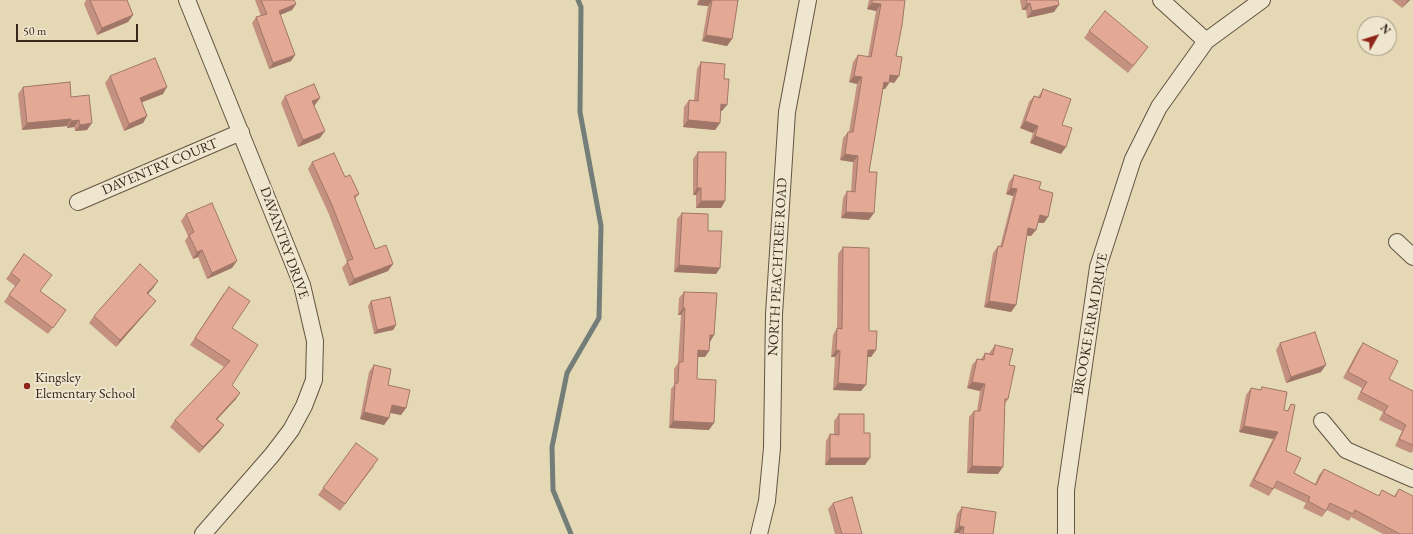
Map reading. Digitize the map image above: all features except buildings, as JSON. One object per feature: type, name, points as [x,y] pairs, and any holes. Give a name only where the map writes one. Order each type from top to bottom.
[{"type":"street","name":"DAVANTRY DRIVE","points":[[188,0],[302,285],[315,341],[314,380],[304,406],[291,430],[272,455],[202,534]]},
{"type":"street","name":"NORTH PEACHTREE ROAD","points":[[759,534],[767,501],[772,448],[774,314],[787,112],[808,0]]},
{"type":"street","points":[[1161,0],[1206,41]]},
{"type":"street","name":"BROOKE FARM DRIVE","points":[[1066,534],[1066,490],[1098,267],[1133,159],[1159,107],[1206,41],[1262,0]]},
{"type":"street","name":"DAVENTRY COURT","points":[[78,202],[241,132]]},
{"type":"street","points":[[1397,242],[1413,257]]},
{"type":"street","points":[[1322,421],[1346,450],[1413,479]]},
{"type":"waterway","points":[[571,534],[553,490],[552,447],[567,373],[599,318],[601,226],[580,112],[581,7],[578,0]]},
{"type":"place","name":"Kingsley Elementary School","points":[[27,386]]}]
